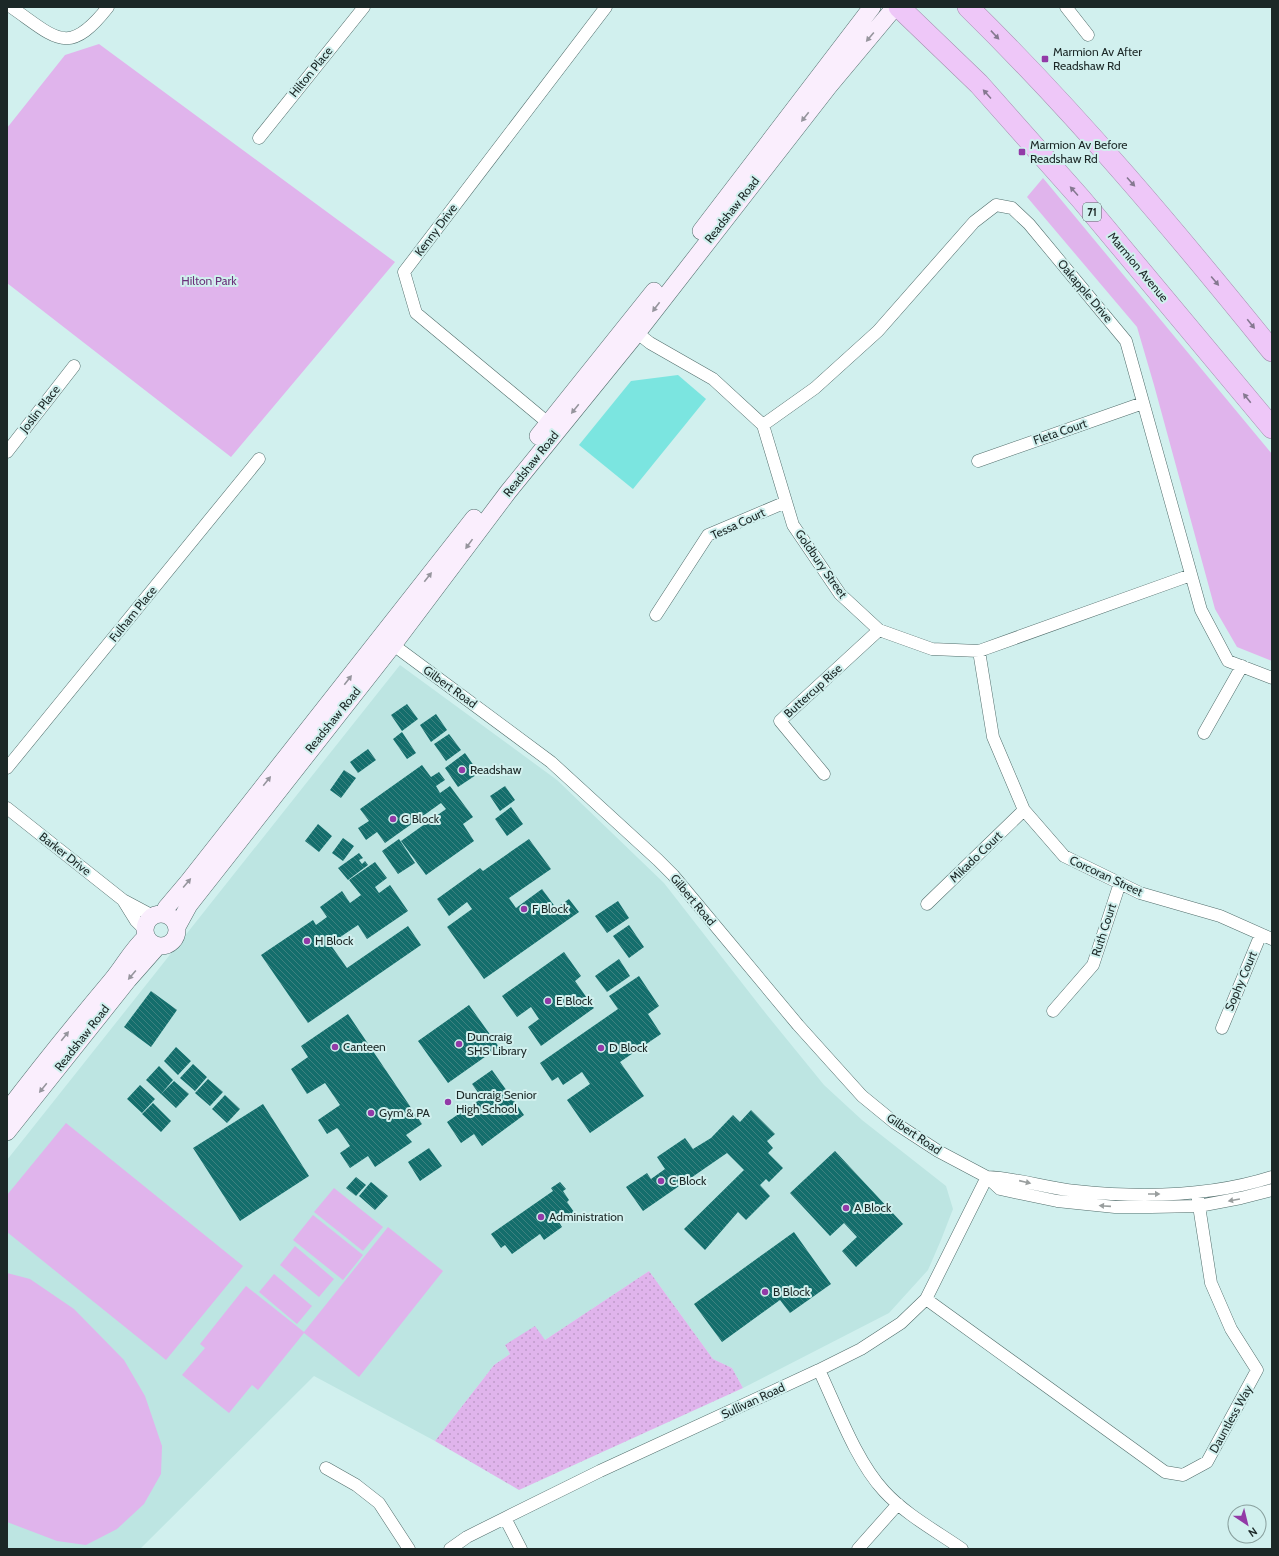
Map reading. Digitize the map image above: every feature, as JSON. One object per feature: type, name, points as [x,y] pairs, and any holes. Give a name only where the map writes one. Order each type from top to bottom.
[{"type":"highway","name":"Marmion Avenue","points":[[899,7],[979,84],[1081,199],[1272,428]]},
{"type":"highway","points":[[968,7],[1040,82],[1141,194],[1272,351]]},
{"type":"street","points":[[12,7],[50,34],[62,38],[70,38],[86,31],[94,25],[108,7]]},
{"type":"street","name":"Hilton Place","points":[[259,138],[364,7]]},
{"type":"street","name":"Kenny Drive","points":[[553,427],[416,313],[404,272],[606,7]]},
{"type":"street","name":"Readshaw Road","points":[[632,329],[872,7]]},
{"type":"street","name":"Readshaw Road","points":[[7,1132],[128,980],[157,928],[166,908],[388,641],[553,427],[829,86],[895,7]]},
{"type":"street","points":[[1066,7],[1088,35]]},
{"type":"street","name":"Oakapple Drive","points":[[763,425],[815,388],[872,336],[974,222],[996,205],[1012,208],[1030,224],[1126,341],[1201,610],[1228,661],[1272,678]]},
{"type":"street","points":[[632,329],[650,343],[713,379],[763,425]]},
{"type":"street","name":"Joslin Place","points":[[7,452],[74,366]]},
{"type":"street","name":"Fleta Court","points":[[978,461],[1143,403]]},
{"type":"street","name":"Goldbury Street","points":[[763,425],[793,525],[840,594],[880,630],[932,649],[978,651],[1191,576]]},
{"type":"street","name":"Fulham Place","points":[[7,768],[259,459]]},
{"type":"street","name":"Tessa Court","points":[[656,615],[708,535],[786,502]]},
{"type":"street","name":"Buttercup Rise","points":[[824,774],[780,720],[880,630]]},
{"type":"street","name":"Gilbert Road","points":[[388,641],[550,762],[673,875],[798,1026],[862,1096],[895,1123],[938,1151],[986,1177],[1000,1189],[1057,1201],[1115,1207],[1199,1206],[1272,1190]]},
{"type":"street","name":"Corcoran Street","points":[[978,651],[993,737],[1024,810],[1064,856],[1140,893],[1220,916],[1266,937]]},
{"type":"street","points":[[1204,733],[1242,666]]},
{"type":"street","name":"Barker Drive","points":[[7,808],[123,900],[136,921],[157,928]]},
{"type":"street","name":"Mikado Court","points":[[927,904],[1024,810]]},
{"type":"street","name":"Ruth Court","points":[[1053,1011],[1093,965],[1120,883]]},
{"type":"street","name":"Readshaw Road","points":[[7,1111],[62,1039],[126,962],[137,945],[157,928]]},
{"type":"street","name":"Sophy Court","points":[[1222,1028],[1266,937]]},
{"type":"street","name":"Gilbert Road","points":[[986,1177],[1006,1178],[1076,1191],[1118,1194],[1197,1193],[1229,1188],[1272,1177]]},
{"type":"street","name":"Sullivan Road","points":[[450,1549],[467,1537],[600,1471],[820,1370],[861,1348],[901,1323],[926,1299],[986,1177]]},
{"type":"street","name":"Dauntless Way","points":[[926,1299],[1165,1472],[1183,1475],[1207,1462],[1258,1370],[1231,1329],[1211,1283],[1197,1193]]},
{"type":"street","points":[[820,1370],[856,1450],[883,1490],[898,1504],[962,1549]]},
{"type":"street","points":[[326,1468],[356,1485],[379,1503],[409,1549]]},
{"type":"street","points":[[858,1549],[898,1504]]},
{"type":"street","points":[[505,1518],[522,1549]]},
{"type":"shaded area","name":"Duncraig Senior High School","points":[[400,665],[557,780],[664,883],[767,1015],[824,1085],[862,1120],[946,1186],[953,1209],[928,1270],[889,1313],[743,1388],[732,1368],[713,1359],[649,1271],[545,1340],[505,1345],[510,1354],[494,1365],[435,1441],[314,1376],[140,1549],[7,1549],[7,1160]]},
{"type":"green space","name":"Hilton Park","points":[[99,44],[395,262],[231,457],[7,283],[7,128],[65,55]]},
{"type":"green space","points":[[1043,178],[1272,454],[1272,661],[1237,647],[1215,609],[1137,327],[1027,197]]},
{"type":"green space","points":[[66,1123],[243,1266],[166,1360],[7,1232],[7,1195]]},
{"type":"green space","points":[[334,1188],[383,1227],[363,1251],[314,1212]]},
{"type":"green space","points":[[313,1215],[363,1255],[343,1280],[293,1240]]},
{"type":"green space","points":[[388,1227],[443,1271],[359,1377],[304,1333],[258,1390],[252,1385],[229,1413],[182,1375],[205,1348],[200,1344],[246,1286],[304,1332]]},
{"type":"green space","points":[[295,1246],[334,1279],[319,1297],[280,1265]]},
{"type":"green space","points":[[649,1271],[713,1359],[732,1368],[743,1388],[519,1490],[435,1441],[494,1365],[510,1354],[505,1345],[535,1326],[545,1340]]},
{"type":"green space","points":[[7,1273],[30,1279],[74,1309],[124,1360],[145,1396],[162,1446],[161,1474],[144,1504],[117,1529],[86,1545],[57,1541],[7,1522]]},
{"type":"green space","points":[[274,1274],[312,1306],[297,1324],[259,1292]]},
{"type":"water","points":[[678,375],[706,399],[633,489],[579,445],[631,381]]},
{"type":"building","points":[[407,704],[418,719],[402,731],[391,715]]},
{"type":"building","points":[[436,714],[447,730],[431,742],[420,725]]},
{"type":"building","points":[[402,732],[416,753],[407,759],[393,739]]},
{"type":"building","points":[[449,734],[461,750],[446,761],[434,744]]},
{"type":"building","points":[[368,749],[376,760],[358,773],[350,762]]},
{"type":"building","name":"Readshaw","points":[[465,753],[479,773],[458,787],[445,768]]},
{"type":"building","name":"G Block","points":[[422,765],[431,777],[439,772],[445,780],[436,786],[440,793],[450,786],[473,817],[463,824],[474,841],[426,875],[401,841],[446,809],[441,803],[385,843],[377,832],[366,840],[358,828],[369,821],[360,809]]},
{"type":"building","points":[[344,770],[356,778],[341,798],[330,790]]},
{"type":"building","points":[[505,786],[515,800],[500,811],[490,796]]},
{"type":"building","points":[[511,807],[523,824],[507,836],[495,819]]},
{"type":"building","points":[[318,824],[332,836],[319,852],[305,841]]},
{"type":"building","points":[[343,838],[354,846],[343,861],[332,853]]},
{"type":"building","points":[[399,839],[415,863],[398,874],[382,851]]},
{"type":"building","name":"F Block","points":[[529,839],[551,869],[509,898],[516,908],[542,889],[556,908],[569,899],[579,912],[484,979],[447,927],[472,909],[467,902],[449,916],[437,899],[480,868],[483,871]]},
{"type":"building","points":[[359,853],[363,858],[359,860],[362,864],[365,861],[368,865],[348,880],[338,868]]},
{"type":"building","name":"H Block","points":[[375,862],[387,878],[375,887],[379,893],[390,885],[408,911],[367,939],[358,925],[330,944],[347,968],[408,926],[421,945],[308,1023],[261,955],[313,920],[316,925],[327,917],[320,907],[342,891],[350,903],[361,895],[349,880]]},
{"type":"building","points":[[618,901],[629,918],[607,933],[595,916]]},
{"type":"building","points":[[629,925],[644,947],[629,958],[613,936]]},
{"type":"building","name":"E Block","points":[[564,952],[581,976],[575,981],[594,1008],[541,1046],[528,1027],[539,1019],[531,1007],[517,1017],[502,996]]},
{"type":"building","points":[[619,959],[630,976],[607,992],[595,976]]},
{"type":"building","name":"D Block","points":[[639,976],[659,1006],[648,1014],[661,1034],[620,1062],[644,1096],[590,1133],[567,1100],[590,1084],[582,1072],[563,1085],[558,1077],[552,1081],[540,1063],[618,1009],[609,996]]},
{"type":"building","points":[[151,991],[177,1010],[151,1047],[124,1027]]},
{"type":"building","name":"Duncraig SHS Library","points":[[469,1005],[499,1047],[448,1083],[418,1041]]},
{"type":"building","name":"Gym & PA","points":[[348,1014],[422,1124],[406,1135],[412,1142],[375,1167],[368,1156],[350,1168],[340,1153],[350,1146],[337,1128],[327,1134],[318,1120],[340,1105],[325,1083],[307,1094],[291,1069],[308,1057],[301,1046]]},
{"type":"building","points":[[176,1047],[191,1061],[178,1075],[164,1061]]},
{"type":"building","points":[[193,1064],[207,1077],[195,1091],[180,1078]]},
{"type":"building","points":[[159,1066],[173,1080],[161,1094],[146,1080]]},
{"type":"building","points":[[492,1070],[524,1115],[482,1146],[474,1134],[461,1143],[447,1122],[482,1098],[472,1084]]},
{"type":"building","points":[[208,1079],[223,1092],[210,1106],[195,1093]]},
{"type":"building","points":[[174,1081],[189,1094],[176,1108],[161,1094]]},
{"type":"building","points":[[140,1085],[155,1099],[142,1113],[127,1099]]},
{"type":"building","points":[[225,1095],[240,1109],[227,1123],[212,1109]]},
{"type":"building","points":[[153,1103],[171,1121],[161,1132],[142,1114]]},
{"type":"building","points":[[263,1104],[309,1176],[240,1221],[193,1148]]},
{"type":"building","name":"C Block","points":[[751,1110],[775,1134],[767,1141],[773,1148],[768,1153],[783,1168],[769,1182],[766,1179],[760,1185],[770,1196],[746,1220],[738,1212],[705,1250],[684,1229],[744,1170],[727,1153],[643,1211],[626,1187],[647,1173],[651,1179],[665,1169],[657,1157],[685,1138],[693,1149],[711,1138],[733,1115],[740,1122]]},
{"type":"building","points":[[429,1148],[442,1166],[420,1181],[408,1162]]},
{"type":"building","name":"A Block","points":[[835,1151],[903,1224],[856,1267],[842,1251],[857,1237],[844,1223],[830,1236],[790,1193]]},
{"type":"building","points":[[356,1177],[366,1185],[356,1196],[346,1188]]},
{"type":"building","points":[[371,1182],[388,1196],[375,1210],[359,1196]]},
{"type":"building","name":"Administration","points":[[560,1182],[566,1189],[563,1191],[569,1200],[567,1202],[574,1212],[559,1222],[562,1227],[544,1240],[540,1234],[512,1254],[505,1245],[501,1248],[491,1234],[553,1191],[551,1188]]},
{"type":"building","name":"B Block","points":[[794,1232],[831,1284],[790,1313],[780,1300],[722,1342],[694,1304]]},
{"type":"place","name":"Marmion Av After Readshaw Rd","points":[[1045,59]]},
{"type":"place","name":"Marmion Av Before Readshaw Rd","points":[[1022,152]]},
{"type":"place","name":"Readshaw","points":[[462,770]]},
{"type":"place","name":"G Block","points":[[393,819]]},
{"type":"place","name":"F Block","points":[[524,909]]},
{"type":"place","name":"H Block","points":[[307,941]]},
{"type":"place","name":"E Block","points":[[548,1001]]},
{"type":"place","name":"Duncraig SHS Library","points":[[459,1044]]},
{"type":"place","name":"Canteen","points":[[335,1047]]},
{"type":"place","name":"D Block","points":[[601,1048]]},
{"type":"place","name":"Duncraig Senior High School","points":[[448,1102]]},
{"type":"place","name":"Gym & PA","points":[[371,1113]]},
{"type":"place","name":"C Block","points":[[661,1181]]},
{"type":"place","name":"A Block","points":[[846,1208]]},
{"type":"place","name":"Administration","points":[[541,1217]]},
{"type":"place","name":"B Block","points":[[765,1292]]}]
